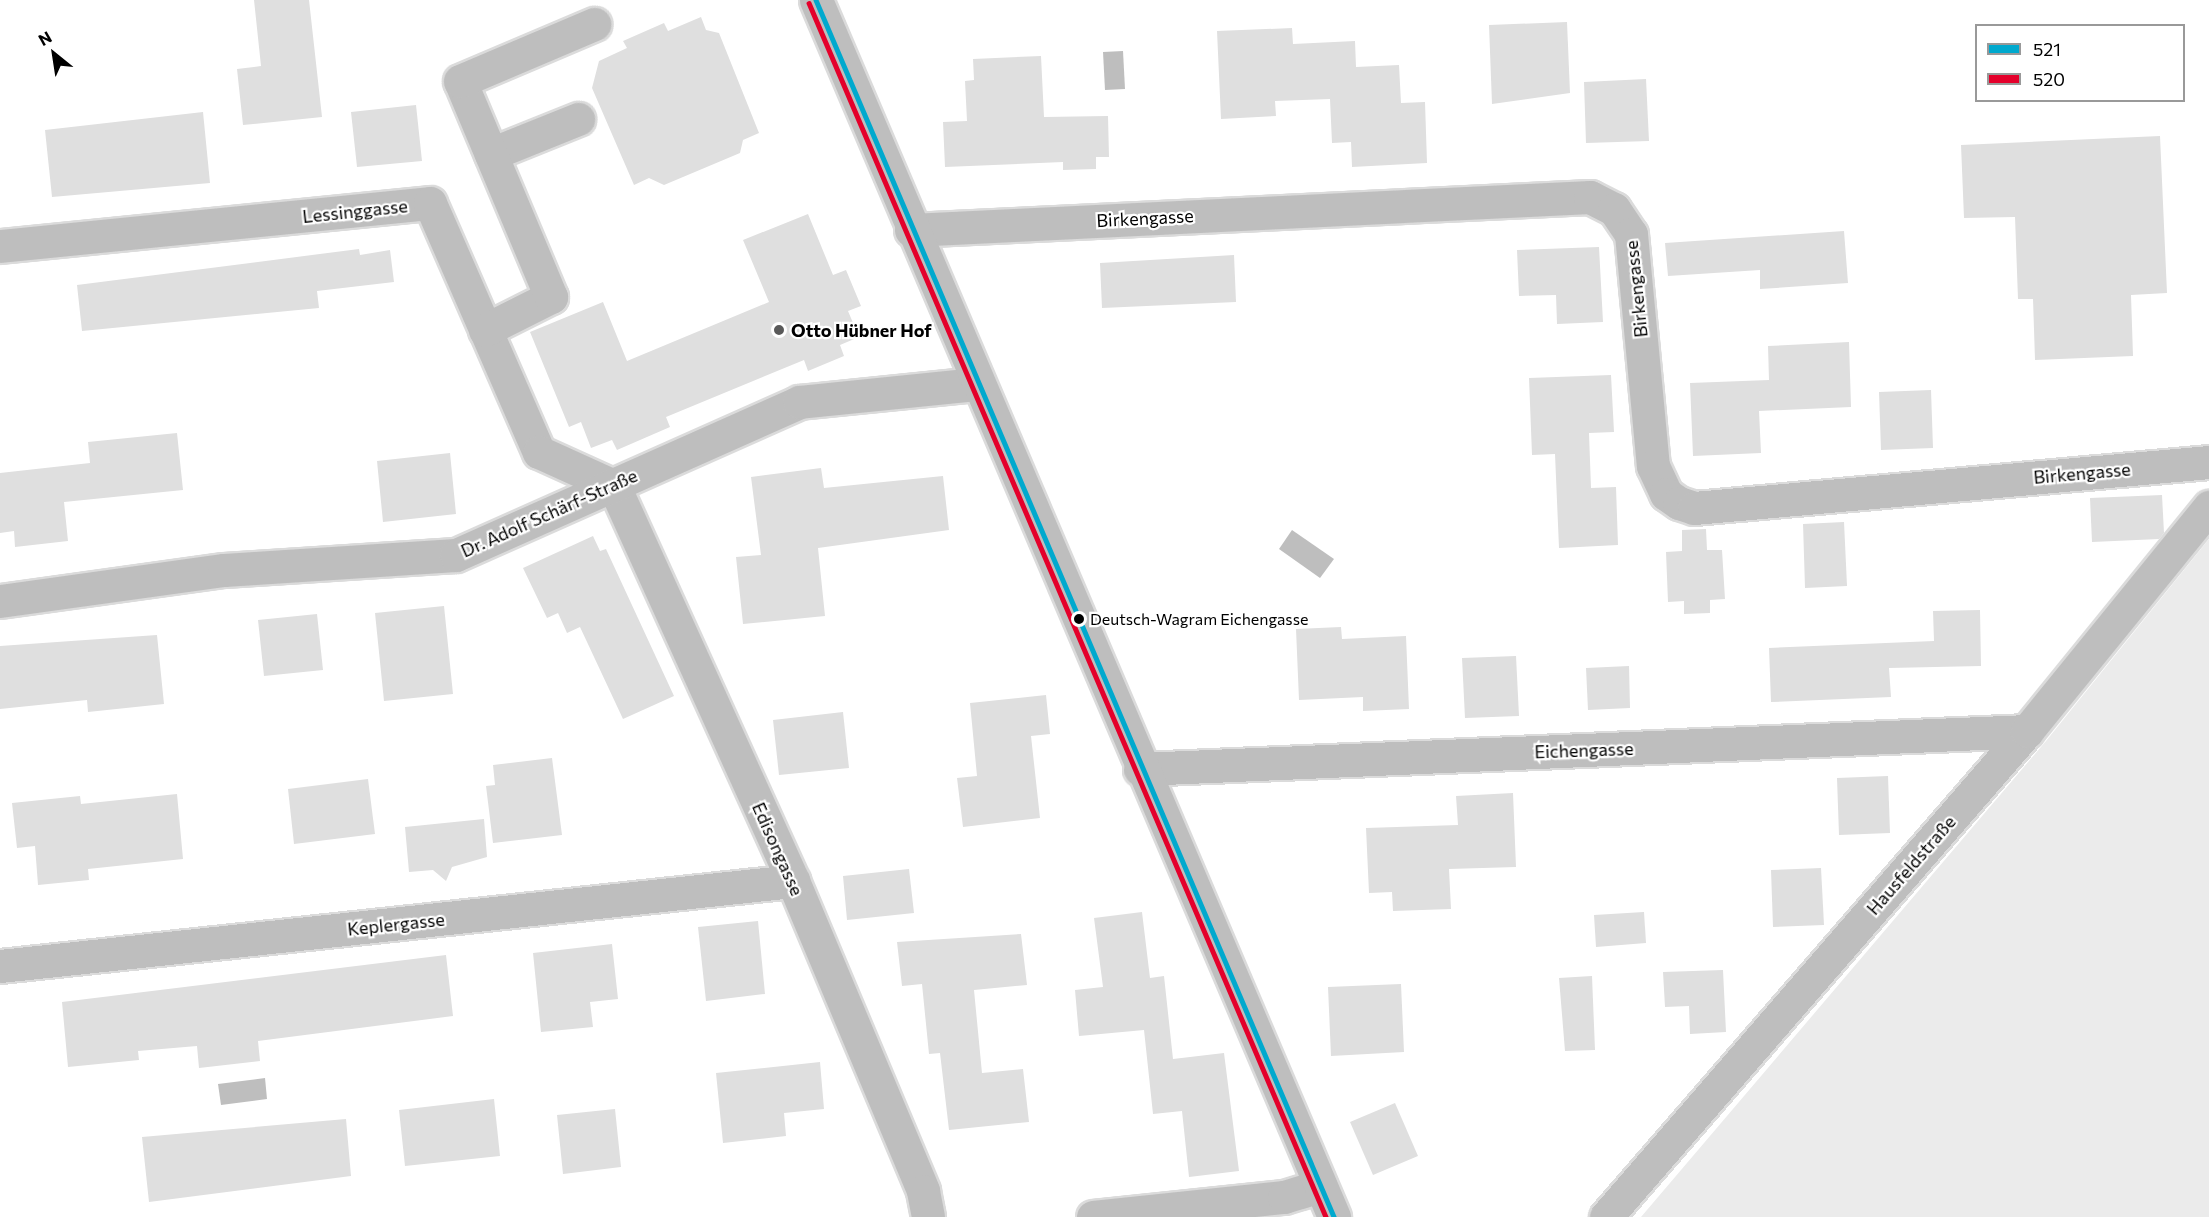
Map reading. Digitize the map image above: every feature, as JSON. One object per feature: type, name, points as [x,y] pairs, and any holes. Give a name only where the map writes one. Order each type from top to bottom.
[{"type":"street","points":[[816,0],[910,230],[1334,1217]]},
{"type":"street","points":[[485,330],[550,297],[460,81],[594,24]]},
{"type":"street","points":[[491,154],[578,119]]},
{"type":"street","name":"Birkengasse","points":[[910,230],[1590,197],[1614,209],[1631,234],[1653,466],[1666,494],[1679,503],[1694,508],[2209,462]]},
{"type":"street","name":"Lessinggasse","points":[[0,246],[430,203],[539,452],[614,486]]},
{"type":"street","name":"Dr. Adolf Schärf-Straße","points":[[0,601],[224,570],[456,555],[799,402],[977,384]]},
{"type":"street","name":"Edisongasse","points":[[614,486],[793,881],[923,1191],[928,1217]]},
{"type":"street","name":"Hausfeldstraße","points":[[1606,1217],[2027,731],[2209,507]]},
{"type":"street","name":"Eichengasse","points":[[1140,769],[2027,731]]},
{"type":"street","name":"Keplergasse","points":[[0,966],[793,881]]},
{"type":"street","points":[[1093,1217],[1284,1197],[1320,1186]]},
{"type":"shaded area","points":[[1123,51],[1125,89],[1105,90],[1103,52]]},
{"type":"shaded area","points":[[1292,530],[1334,559],[1320,578],[1279,549]]},
{"type":"shaded area","points":[[2209,539],[2209,1217],[1641,1217],[2046,741]]},
{"type":"shaded area","points":[[265,1078],[267,1099],[221,1105],[218,1084]]},
{"type":"building","points":[[254,0],[309,0],[322,117],[243,125],[237,69],[261,66]]},
{"type":"building","points":[[701,17],[706,30],[719,33],[759,133],[743,140],[740,153],[664,185],[649,178],[634,185],[592,88],[599,61],[627,48],[623,41],[664,23],[668,31]]},
{"type":"building","points":[[1567,22],[1570,93],[1492,104],[1489,25]]},
{"type":"building","points":[[1292,28],[1293,44],[1355,41],[1356,67],[1399,65],[1401,103],[1425,102],[1427,163],[1352,167],[1351,142],[1332,143],[1330,99],[1275,101],[1276,116],[1221,119],[1217,31]]},
{"type":"building","points":[[1041,56],[1044,117],[1108,116],[1109,157],[1096,157],[1096,169],[1063,170],[1063,162],[945,167],[943,122],[967,121],[965,81],[974,80],[973,59]]},
{"type":"building","points":[[1646,79],[1649,141],[1586,143],[1584,82]]},
{"type":"building","points":[[416,105],[422,161],[357,167],[351,112]]},
{"type":"building","points":[[203,112],[210,183],[52,197],[45,130]]},
{"type":"building","points":[[2160,136],[2167,293],[2131,295],[2133,356],[2035,360],[2033,299],[2018,299],[2015,217],[1964,218],[1961,145]]},
{"type":"building","name":"Otto Hübner Hof","points":[[808,214],[833,275],[846,270],[861,306],[848,311],[859,337],[840,345],[844,356],[808,371],[804,360],[666,417],[670,427],[617,450],[612,440],[591,448],[581,422],[569,427],[530,332],[603,302],[627,361],[769,302],[743,240]]},
{"type":"building","points":[[1844,231],[1848,283],[1760,289],[1760,270],[1668,276],[1665,243]]},
{"type":"building","points":[[1599,247],[1603,322],[1557,324],[1556,295],[1519,296],[1517,250]]},
{"type":"building","points":[[359,249],[360,255],[390,250],[394,282],[317,291],[319,308],[82,331],[77,285]]},
{"type":"building","points":[[1234,255],[1236,302],[1102,308],[1100,263]]},
{"type":"building","points":[[1849,342],[1851,407],[1759,411],[1761,453],[1693,456],[1690,383],[1769,380],[1768,346]]},
{"type":"building","points":[[1611,375],[1614,432],[1589,433],[1591,488],[1616,487],[1618,545],[1559,548],[1555,454],[1532,455],[1529,378]]},
{"type":"building","points":[[1931,390],[1933,448],[1881,450],[1879,392]]},
{"type":"building","points":[[177,433],[183,490],[64,502],[68,541],[15,547],[14,531],[0,533],[0,473],[90,463],[88,442]]},
{"type":"building","points":[[450,453],[456,514],[383,522],[377,461]]},
{"type":"building","points":[[821,468],[824,488],[943,476],[949,530],[818,548],[825,616],[743,624],[736,557],[761,555],[751,477]]},
{"type":"building","points":[[2162,495],[2164,533],[2159,539],[2092,542],[2090,498]]},
{"type":"building","points":[[1844,522],[1847,586],[1805,588],[1803,524]]},
{"type":"building","points":[[1706,529],[1707,550],[1722,550],[1725,599],[1710,600],[1710,613],[1684,614],[1684,601],[1668,602],[1666,552],[1682,551],[1682,530]]},
{"type":"building","points":[[593,536],[600,551],[606,549],[674,696],[623,719],[580,627],[567,633],[558,613],[547,618],[523,568]]},
{"type":"building","points":[[444,606],[453,694],[384,701],[375,613]]},
{"type":"building","points":[[1980,610],[1981,666],[1889,668],[1891,697],[1771,702],[1769,648],[1934,641],[1933,611]]},
{"type":"building","points":[[317,614],[323,670],[264,676],[258,620]]},
{"type":"building","points":[[1341,627],[1342,639],[1406,636],[1409,709],[1363,711],[1363,697],[1299,700],[1296,629]]},
{"type":"building","points":[[157,635],[164,704],[88,712],[87,700],[0,709],[0,646]]},
{"type":"building","points":[[1516,656],[1519,716],[1465,718],[1462,658]]},
{"type":"building","points":[[1629,666],[1630,708],[1588,710],[1586,668]]},
{"type":"building","points":[[1046,695],[1050,734],[1031,736],[1040,818],[963,827],[957,778],[977,776],[970,703]]},
{"type":"building","points":[[843,712],[849,768],[779,775],[773,720]]},
{"type":"building","points":[[552,758],[562,835],[493,843],[486,786],[495,785],[493,765]]},
{"type":"building","points":[[1888,776],[1890,833],[1839,835],[1837,778]]},
{"type":"building","points":[[368,779],[375,834],[294,844],[288,789]]},
{"type":"building","points":[[1513,793],[1516,867],[1449,869],[1451,909],[1393,911],[1392,892],[1369,893],[1366,828],[1458,825],[1456,796]]},
{"type":"building","points":[[177,794],[183,859],[88,869],[89,880],[38,885],[35,846],[17,848],[12,803],[80,796],[81,804]]},
{"type":"building","points":[[484,819],[487,857],[452,867],[446,881],[433,870],[409,872],[405,827]]},
{"type":"building","points":[[1821,868],[1824,925],[1773,927],[1771,870]]},
{"type":"building","points":[[909,869],[914,913],[847,920],[843,876]]},
{"type":"building","points":[[1142,912],[1150,978],[1164,976],[1173,1059],[1224,1053],[1239,1171],[1189,1177],[1182,1111],[1153,1114],[1144,1030],[1079,1036],[1075,990],[1103,987],[1094,918]]},
{"type":"building","points":[[1644,912],[1646,943],[1596,947],[1594,915]]},
{"type":"building","points":[[758,921],[765,994],[706,1001],[698,927]]},
{"type":"building","points":[[1021,934],[1027,985],[974,990],[982,1073],[1023,1069],[1029,1122],[949,1130],[940,1053],[929,1054],[922,984],[902,986],[897,942]]},
{"type":"building","points":[[612,944],[618,999],[590,1002],[593,1027],[541,1032],[533,953]]},
{"type":"building","points":[[446,955],[453,1016],[258,1041],[260,1061],[199,1068],[197,1046],[138,1051],[139,1060],[68,1067],[62,1002]]},
{"type":"building","points":[[1723,970],[1726,1032],[1690,1034],[1689,1006],[1665,1007],[1663,972]]},
{"type":"building","points":[[1592,976],[1595,1050],[1565,1051],[1559,978]]},
{"type":"building","points":[[1401,984],[1404,1052],[1331,1056],[1328,987]]},
{"type":"building","points":[[820,1062],[824,1109],[784,1113],[786,1136],[723,1143],[716,1073]]},
{"type":"building","points":[[494,1099],[500,1156],[405,1166],[399,1110]]},
{"type":"building","points":[[1395,1103],[1418,1156],[1373,1175],[1350,1122]]},
{"type":"building","points":[[615,1109],[621,1167],[563,1174],[557,1115]]},
{"type":"building","points":[[346,1119],[351,1176],[149,1202],[142,1137]]},
{"type":"transit line","name":"521","points":[[816,0],[1334,1217]]},
{"type":"transit line","name":"520","points":[[809,3],[1326,1217]]},
{"type":"place","name":"Otto Hübner Hof","points":[[779,330]]},
{"type":"place","name":"Deutsch-Wagram Eichengasse","points":[[1079,619]]}]
